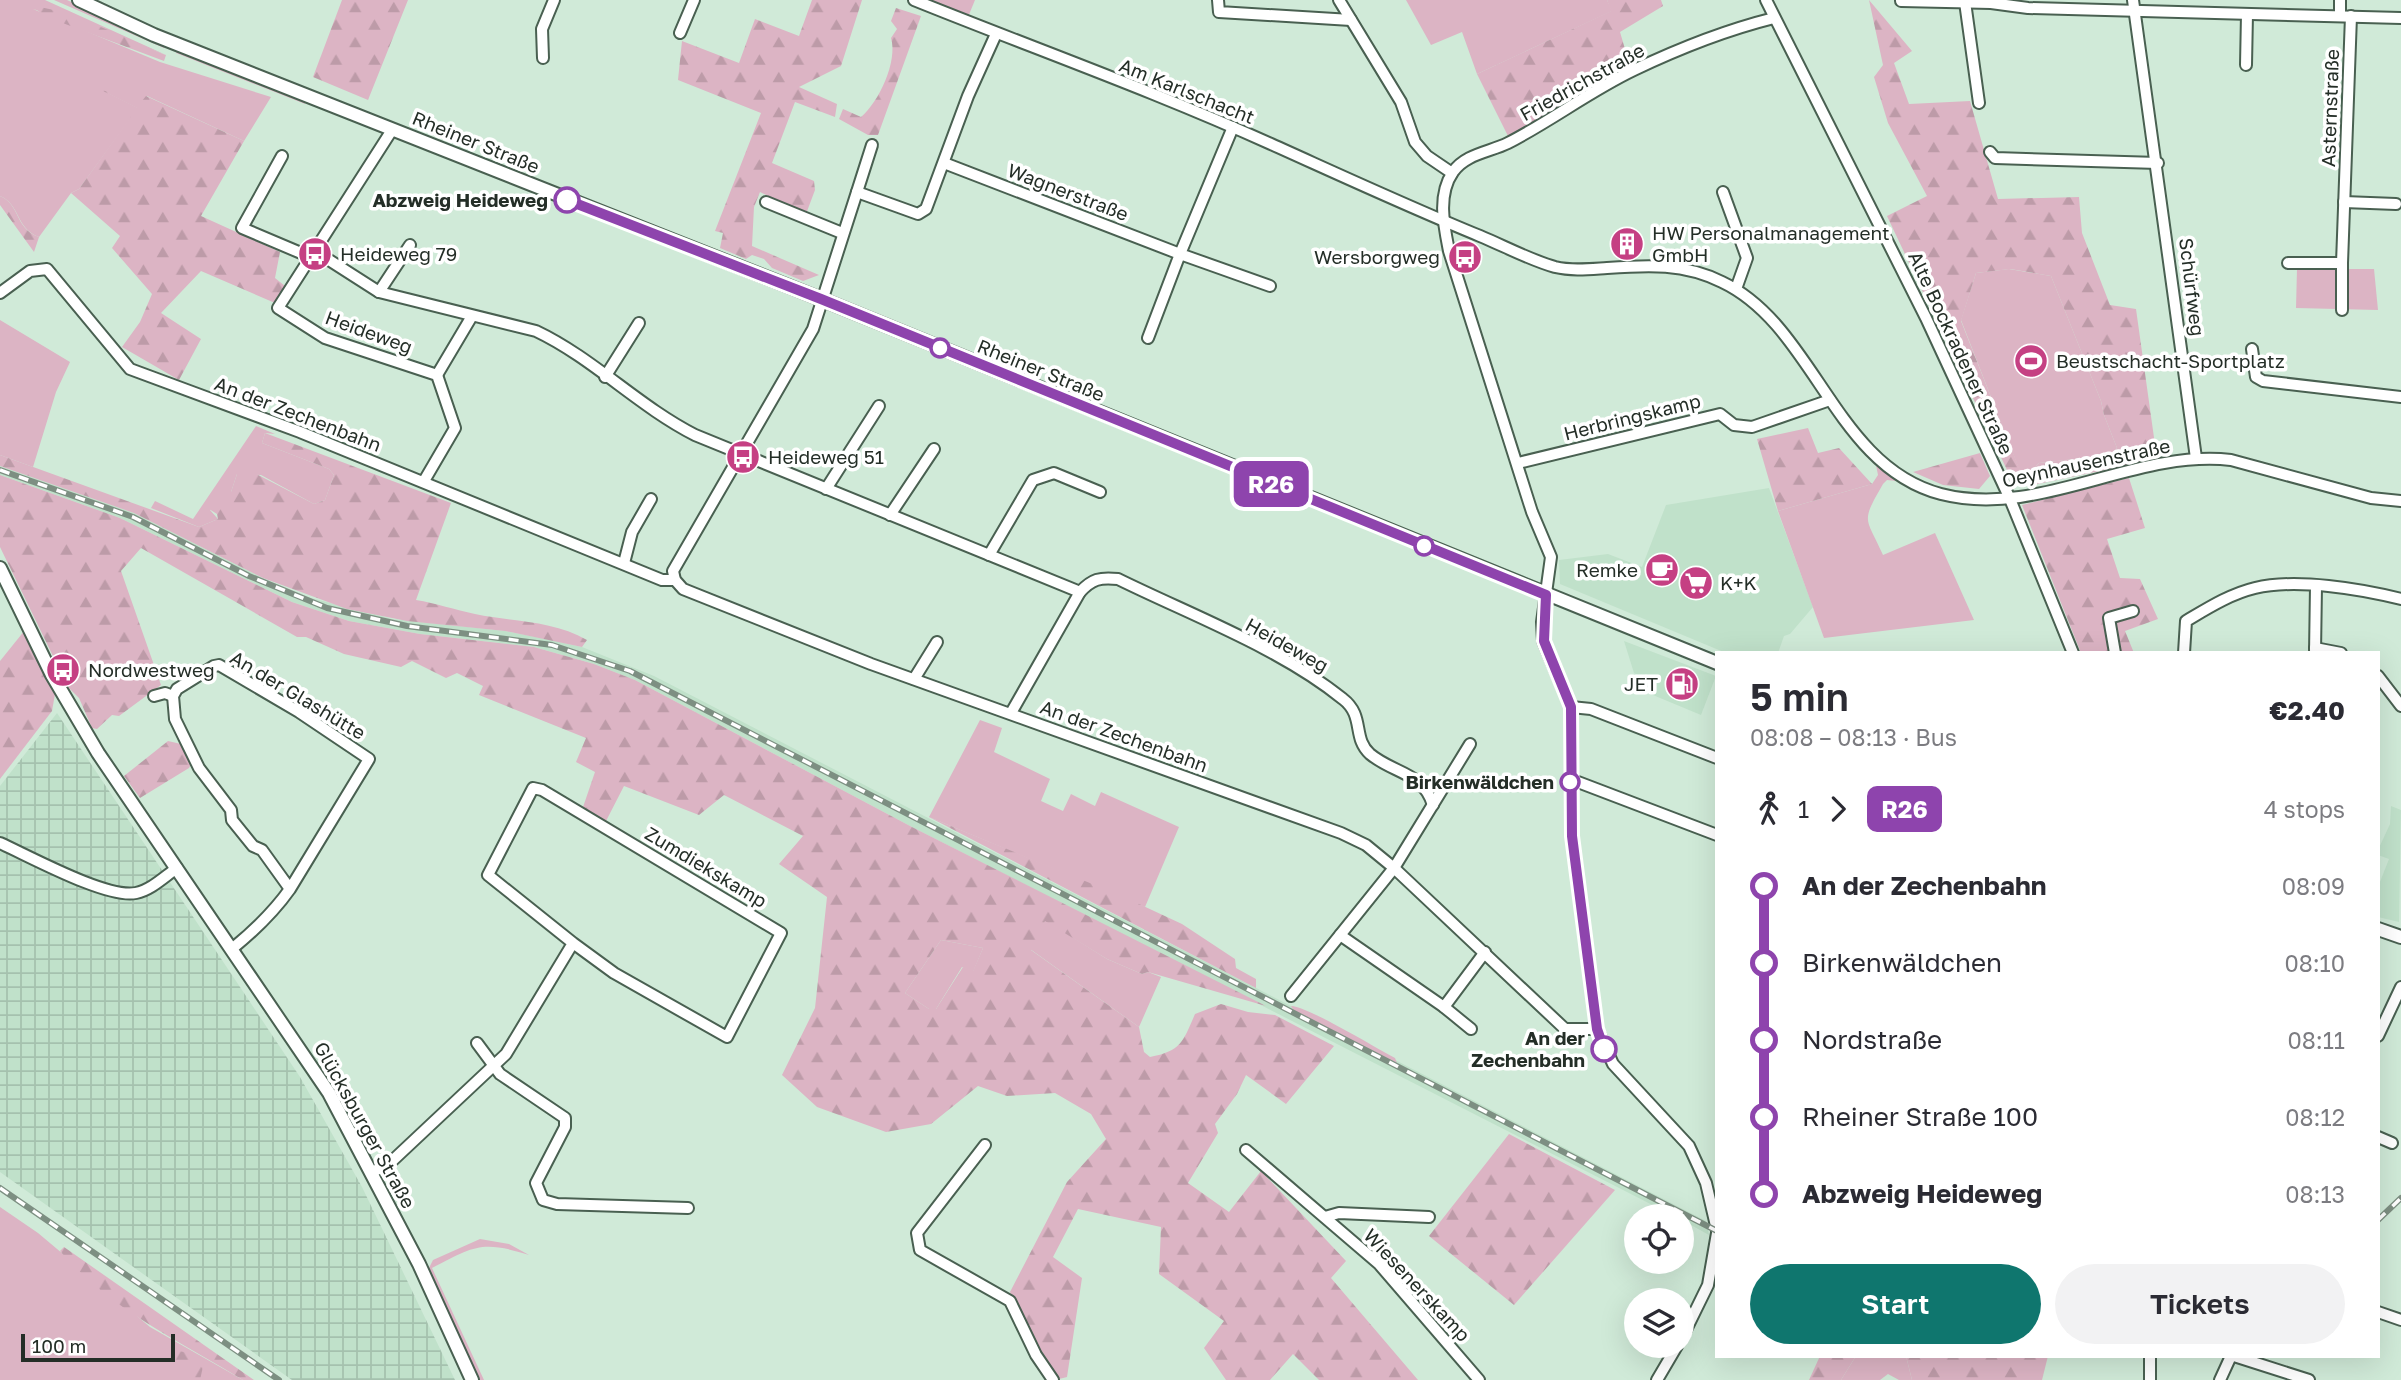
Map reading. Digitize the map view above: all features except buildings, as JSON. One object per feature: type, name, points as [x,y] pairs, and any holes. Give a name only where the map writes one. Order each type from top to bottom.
[{"type":"main road","name":"Rheiner Straße","points":[[79,0],[154,35],[821,299],[1715,662]]},
{"type":"main road","name":"Glücksburger Straße","points":[[0,568],[76,716],[330,1093],[419,1264],[472,1380]]},
{"type":"main road","points":[[2380,930],[2401,937]]},
{"type":"street","points":[[543,58],[542,29],[554,0]]},
{"type":"street","points":[[680,33],[694,0]]},
{"type":"street","name":"Am Karlschacht","points":[[915,0],[1233,127],[1443,221]]},
{"type":"street","points":[[1217,0],[1219,12],[1351,20]]},
{"type":"street","points":[[1339,0],[1401,102],[1415,142],[1427,156],[1452,173],[1444,200],[1443,221],[1449,251],[1532,512],[1551,557],[1544,641],[1571,707],[1570,779],[1577,896],[1597,1029],[1613,1064],[1689,1146],[1706,1183],[1715,1212]]},
{"type":"street","name":"Alte Bockradener Straße","points":[[1766,0],[1926,318],[2010,499],[2072,651]]},
{"type":"street","name":"Asternstraße","points":[[2340,0],[2345,16],[2342,310]]},
{"type":"street","points":[[1901,1],[2133,6],[2247,14],[2401,18]]},
{"type":"street","points":[[1965,2],[1979,103]]},
{"type":"street","name":"Schürfweg","points":[[2133,6],[2158,163],[2196,458]]},
{"type":"street","points":[[2246,65],[2247,14]]},
{"type":"street","name":"Friedrichstraße","points":[[1452,173],[1464,161],[1507,143],[1632,71],[1726,32],[1774,18]]},
{"type":"street","points":[[857,192],[922,213],[944,163],[968,96],[996,34]]},
{"type":"street","points":[[1147,338],[1233,127]]},
{"type":"street","name":"Heideweg","points":[[392,130],[278,308],[325,338],[437,375]]},
{"type":"street","points":[[675,580],[673,570],[813,329],[872,145]]},
{"type":"street","points":[[1990,152],[1995,159],[2158,163]]},
{"type":"street","points":[[282,156],[242,228],[301,253],[315,251],[379,292],[536,331],[556,340],[666,421],[741,455],[1080,592],[1011,713]]},
{"type":"street","name":"Wagnerstraße","points":[[944,163],[1270,286]]},
{"type":"street","points":[[1723,192],[1747,258],[1736,289]]},
{"type":"street","points":[[766,202],[842,233]]},
{"type":"street","points":[[2344,202],[2396,204]]},
{"type":"street","name":"Oeynhausenstraße","points":[[1443,221],[1556,267],[1580,270],[1676,266],[1736,289],[1766,312],[1856,433],[1906,478],[1938,493],[1970,499],[2010,499],[2122,471],[2196,458],[2231,460],[2371,498],[2401,501]]},
{"type":"street","points":[[379,292],[410,245]]},
{"type":"street","points":[[2288,263],[2342,263]]},
{"type":"street","name":"An der Zechenbahn","points":[[0,293],[30,271],[47,269],[130,369],[424,481],[662,580],[675,580],[683,589],[914,679],[1366,845],[1394,867],[1565,1029],[1597,1029]]},
{"type":"street","points":[[424,481],[454,428],[437,375],[472,316]]},
{"type":"street","points":[[605,377],[639,323]]},
{"type":"street","points":[[2252,349],[2256,377],[2263,381],[2401,397]]},
{"type":"street","name":"Herbringskamp","points":[[1518,463],[1720,414],[1734,425],[1752,427],[1830,400]]},
{"type":"street","points":[[827,489],[879,406]]},
{"type":"street","points":[[890,515],[934,449]]},
{"type":"street","points":[[989,555],[1033,480],[1054,473],[1100,492]]},
{"type":"street","points":[[624,563],[632,532],[651,499]]},
{"type":"street","name":"Heideweg","points":[[1080,592],[1089,582],[1102,578],[1118,579],[1313,677],[1345,700],[1356,712],[1362,743],[1370,754],[1424,785],[1433,805]]},
{"type":"street","points":[[2184,651],[2186,621],[2217,603],[2255,588],[2283,584],[2316,586],[2401,599]]},
{"type":"street","points":[[2315,650],[2316,586]]},
{"type":"street","points":[[2115,651],[2109,618],[2133,611]]},
{"type":"street","points":[[914,679],[937,642]]},
{"type":"street","name":"An der Glashütte","points":[[173,696],[190,679],[219,665],[299,712],[369,759],[290,889],[264,923],[233,948]]},
{"type":"street","points":[[2380,679],[2401,706]]},
{"type":"street","points":[[154,696],[165,693],[173,696],[175,719],[199,768],[231,810],[232,820],[253,846],[262,850],[290,889]]},
{"type":"street","points":[[1571,707],[1591,709],[1715,757]]},
{"type":"street","points":[[1292,996],[1394,867],[1470,744]]},
{"type":"street","points":[[1570,779],[1715,834]]},
{"type":"street","name":"Zumdiekskamp","points":[[533,788],[542,790],[781,933],[727,1037],[614,973],[573,943],[488,875],[533,788]]},
{"type":"street","points":[[0,843],[101,888],[123,894],[147,889],[177,868]]},
{"type":"street","points":[[1340,935],[1444,1007],[1471,1029]]},
{"type":"street","points":[[371,1173],[391,1163],[506,1054],[573,943]]},
{"type":"street","points":[[1444,1007],[1485,952]]},
{"type":"street","points":[[2380,1031],[2401,987]]},
{"type":"street","points":[[477,1043],[493,1066],[565,1118],[565,1127],[536,1183],[543,1200],[557,1204],[688,1208]]},
{"type":"street","points":[[2380,1138],[2392,1143]]},
{"type":"street","points":[[985,1144],[917,1233],[917,1243],[920,1250],[1010,1301],[1036,1354],[1054,1380]]},
{"type":"street","name":"Wiesenerskamp","points":[[1246,1150],[1378,1264],[1479,1380]]},
{"type":"street","name":"Wiesenerskamp","points":[[1325,1217],[1339,1213],[1429,1217]]},
{"type":"street","points":[[1694,1314],[1708,1286],[1715,1244]]},
{"type":"street","points":[[2380,1313],[2401,1320]]},
{"type":"street","points":[[1657,1380],[1670,1358]]},
{"type":"street","points":[[2150,1358],[2150,1380]]},
{"type":"street","points":[[2220,1380],[2232,1358]]},
{"type":"street","points":[[2239,1358],[2309,1380]]},
{"type":"shaded area","points":[[0,466],[134,513],[263,578],[311,598],[393,619],[505,631],[582,647],[654,676],[1673,1204],[1650,1204],[912,827],[635,680],[594,664],[534,647],[420,634],[349,621],[292,602],[120,518],[0,475]]},
{"type":"shaded area","points":[[1769,488],[1813,607],[1790,634],[1784,636],[1779,651],[1721,651],[1560,584],[1559,560],[1608,554],[1642,567],[1666,505]]},
{"type":"shaded area","points":[[1624,641],[1715,676],[1715,679],[1701,715],[1636,688],[1641,677],[1634,673]]},
{"type":"shaded area","points":[[57,713],[300,1077],[362,1187],[455,1380],[292,1380],[0,1172],[0,786]]},
{"type":"shaded area","points":[[2391,806],[2401,810],[2399,922],[2380,917],[2380,882],[2389,859],[2380,856],[2380,846],[2390,824]]},
{"type":"shaded area","points":[[1694,1215],[1706,1221],[1709,1235],[1694,1227]]},
{"type":"green space","points":[[0,0],[45,0],[166,55],[99,29],[33,9],[160,62],[271,97],[244,141],[147,96],[141,103],[106,92],[138,108],[79,189],[71,193],[39,237],[26,228],[12,205],[0,196]]},
{"type":"green space","points":[[54,0],[67,0],[165,45],[164,48]]},
{"type":"green space","points":[[342,0],[408,0],[368,100],[313,77]]},
{"type":"green space","points":[[812,0],[862,0],[841,66],[799,87],[837,104],[835,117],[795,102],[772,163],[814,181],[815,190],[806,214],[760,192],[754,207],[752,246],[819,275],[803,281],[772,268],[764,259],[752,255],[746,259],[720,248],[723,233],[715,231],[761,113],[678,80],[682,41],[739,63],[755,19],[799,36]]},
{"type":"green space","points":[[927,0],[975,0],[968,17]]},
{"type":"green space","points":[[1406,0],[1607,0],[1612,11],[1477,74],[1462,32],[1431,45]]},
{"type":"green space","points":[[1607,0],[1661,0],[1663,6],[1620,32],[1630,66],[1508,136],[1477,74],[1611,11]]},
{"type":"green space","points":[[1869,0],[1912,51],[1894,63],[1909,104],[1970,101],[1998,199],[2079,197],[2082,233],[2110,305],[2136,309],[2157,459],[2029,486],[2019,483],[2007,470],[1887,216],[1927,196],[1888,123],[1874,77],[1883,65]],"holes":[[[2010,269],[2051,276],[2117,448],[2111,455],[2039,463],[2031,471],[2021,473],[1961,321],[1976,273]]]},
{"type":"green space","points":[[34,7],[61,12],[99,26],[166,55],[164,61],[44,16]]},
{"type":"green space","points":[[896,8],[921,16],[878,135],[868,135],[839,119],[843,109],[861,117],[880,91],[892,58],[891,38],[897,29],[891,21]]},
{"type":"green space","points":[[177,50],[304,101],[305,104],[176,53]]},
{"type":"green space","points":[[99,89],[141,102],[146,96],[244,141],[201,216],[280,252],[275,278],[285,286],[275,303],[201,271],[161,313],[201,339],[179,380],[122,347],[140,322],[152,294],[112,248],[120,236],[71,193],[79,189],[137,108]]},
{"type":"green space","points":[[0,196],[11,205],[25,228],[39,237],[34,252],[0,205]]},
{"type":"green space","name":"Beustschacht-Sportplatz","points":[[2009,269],[2051,276],[2117,448],[2111,455],[2039,463],[2031,471],[2021,474],[1961,320],[1976,273]]},
{"type":"green space","points":[[2297,269],[2374,269],[2378,310],[2296,308]]},
{"type":"green space","points":[[0,320],[70,362],[56,392],[33,467],[0,455]]},
{"type":"green space","points":[[256,426],[275,434],[265,433],[262,443],[329,469],[334,475],[325,500],[314,504],[261,475],[237,474],[231,492],[210,510],[218,519],[199,527],[151,508],[155,501],[193,519]]},
{"type":"green space","points":[[1808,428],[1818,453],[1839,448],[1872,484],[1778,511],[1757,439]]},
{"type":"green space","points":[[265,433],[451,503],[416,600],[475,614],[547,625],[587,640],[582,647],[505,631],[407,621],[347,609],[263,578],[134,513],[0,466],[0,455],[199,527],[218,519],[217,514],[209,509],[223,492],[231,492],[237,474],[247,469],[314,504],[325,500],[334,475],[329,469],[262,443]]},
{"type":"green space","points":[[1980,453],[1990,476],[1979,489],[1943,485],[1913,472]]},
{"type":"green space","points":[[1876,465],[1896,481],[1887,480],[1883,484],[1868,514],[1869,526],[1883,555],[1935,533],[1974,620],[1824,638],[1778,511],[1872,484],[1878,475]]},
{"type":"green space","points":[[0,475],[120,518],[292,602],[349,621],[420,634],[534,647],[594,664],[635,680],[912,827],[1266,1006],[1148,972],[1142,974],[1107,959],[1045,921],[1031,950],[1139,1027],[1144,1052],[1150,1057],[1175,1048],[1184,1038],[1195,1014],[1221,1004],[1248,1012],[1275,1015],[1334,1046],[1286,1104],[1246,1075],[1237,1094],[1215,1124],[1218,1133],[1188,1183],[1229,1212],[1261,1171],[1346,1261],[1331,1278],[1418,1380],[1319,1380],[1293,1354],[1270,1380],[1226,1380],[1204,1348],[1224,1321],[1159,1274],[1161,1227],[1078,1209],[1053,1257],[1082,1278],[1067,1377],[1055,1380],[1021,1319],[1010,1292],[1067,1182],[1106,1139],[1091,1114],[1055,1093],[1007,1096],[978,1086],[931,1124],[886,1132],[817,1107],[782,1075],[815,1008],[827,897],[779,864],[803,836],[724,795],[699,815],[624,786],[605,823],[582,810],[595,772],[576,762],[586,738],[479,695],[483,686],[457,673],[446,678],[412,661],[401,667],[344,654],[306,637],[297,637],[141,548],[121,571],[161,685],[119,716],[112,715],[97,729],[92,728],[79,698],[68,687],[0,547]],"holes":[[[941,940],[983,948],[973,971],[963,967],[936,1009],[929,1009],[905,993]]]},
{"type":"green space","points":[[2129,478],[2145,528],[2107,539],[2120,578],[2140,579],[2158,619],[2125,631],[2133,651],[2080,651],[2022,505]]},
{"type":"green space","points":[[25,630],[55,694],[52,711],[0,779],[0,661]]},
{"type":"green space","points":[[980,720],[1002,728],[994,752],[1050,779],[1041,801],[1063,811],[1071,794],[1095,806],[1101,792],[1179,827],[1145,907],[929,817]]},
{"type":"green space","points":[[168,741],[181,744],[192,762],[189,768],[140,798],[124,776]]},
{"type":"green space","points":[[929,817],[1124,897],[1182,924],[1235,959],[1236,968],[1256,979],[1256,988]]},
{"type":"green space","points":[[1045,920],[1107,959],[1142,974],[1148,972],[1161,977],[1139,1027],[1030,949]]},
{"type":"green space","points":[[941,940],[983,948],[973,972],[962,967],[936,1009],[929,1009],[905,993]]},
{"type":"green space","points":[[1291,1006],[1310,1012],[1341,1028],[1395,1058],[1397,1063],[1294,1011]]},
{"type":"green space","points":[[1509,1134],[1615,1190],[1514,1305],[1429,1236]]},
{"type":"green space","points":[[0,1207],[38,1233],[150,1327],[243,1380],[0,1380]]},
{"type":"green space","points":[[480,1239],[509,1244],[529,1255],[500,1248],[479,1248],[432,1268],[484,1380],[480,1380],[429,1268],[433,1260]]},
{"type":"green space","points":[[64,1247],[254,1380],[243,1380],[123,1307],[80,1272],[60,1251]]},
{"type":"green space","points":[[178,1351],[196,1354],[204,1362],[200,1380],[192,1379],[173,1362],[173,1356]]},
{"type":"green space","points":[[1819,1358],[1855,1358],[1841,1380],[1809,1380]]},
{"type":"green space","points":[[1855,1358],[1906,1358],[1912,1380],[1899,1380],[1888,1374],[1880,1380],[1841,1380]]},
{"type":"green space","points":[[1906,1358],[2048,1358],[2042,1380],[1912,1380]]},
{"type":"railway","points":[[0,470],[133,517],[249,576],[327,608],[407,626],[552,645],[630,671],[1715,1230]]},
{"type":"railway","points":[[0,1188],[279,1380]]},
{"type":"railway","points":[[2380,1218],[2401,1198]]},
{"type":"bus line","name":"R26","points":[[567,200],[821,299],[1546,595],[1542,622],[1544,641],[1571,707],[1570,782],[1577,896],[1597,1029],[1604,1049]]},
{"type":"place","name":"Abzweig Heideweg","points":[[567,200]]},
{"type":"place","name":"HW Personalmanagement GmbH","points":[[1627,244]]},
{"type":"place","name":"Heideweg 79","points":[[315,254]]},
{"type":"place","name":"Wersborgweg","points":[[1465,257]]},
{"type":"place","name":"Beustschacht-Sportplatz","points":[[2031,361]]},
{"type":"place","name":"Heideweg 51","points":[[743,457]]},
{"type":"place","name":"Remke","points":[[1662,570]]},
{"type":"place","name":"K+K","points":[[1696,583]]},
{"type":"place","name":"Nordwestweg","points":[[63,670]]},
{"type":"place","name":"JET","points":[[1682,684]]},
{"type":"place","name":"Birkenwäldchen","points":[[1570,782]]},
{"type":"place","name":"An der Zechenbahn","points":[[1604,1049]]}]
